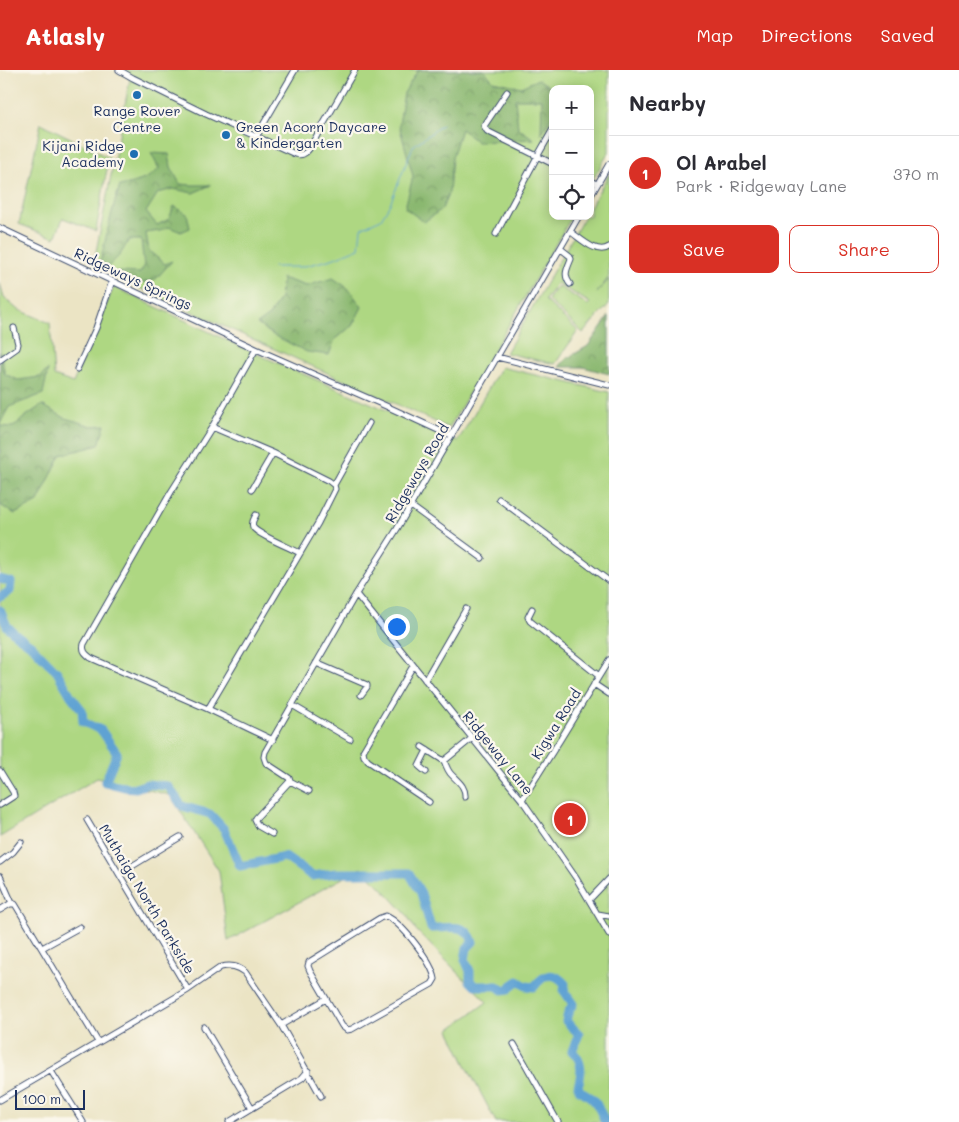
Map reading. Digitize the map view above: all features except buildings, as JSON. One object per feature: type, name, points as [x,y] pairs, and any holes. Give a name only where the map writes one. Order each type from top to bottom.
[{"type":"street","points":[[119,70],[206,114],[295,154],[302,155],[305,154],[355,70]]},
{"type":"street","points":[[256,137],[295,70]]},
{"type":"street","points":[[507,92],[484,126],[486,129],[549,162]]},
{"type":"street","points":[[496,234],[552,130]]},
{"type":"street","points":[[594,190],[609,164]]},
{"type":"street","name":"Ridgeways Road","points":[[309,791],[290,781],[289,778],[266,763],[265,752],[356,594],[385,550],[578,220]]},
{"type":"street","name":"Ridgeways Springs","points":[[0,228],[256,349],[451,436]]},
{"type":"street","points":[[571,232],[593,247],[602,250],[609,248]]},
{"type":"street","points":[[561,249],[571,259],[565,272],[565,276],[570,284]]},
{"type":"street","points":[[77,369],[96,328],[112,281]]},
{"type":"street","points":[[0,360],[17,348],[18,344],[14,328]]},
{"type":"street","points":[[256,349],[212,427],[171,492],[83,647],[84,652],[91,658],[208,709],[273,740]]},
{"type":"street","points":[[497,357],[609,385]]},
{"type":"street","points":[[208,709],[318,523],[335,489],[334,486],[369,423]]},
{"type":"street","points":[[212,427],[273,453],[329,481],[334,486]]},
{"type":"street","points":[[252,489],[273,453]]},
{"type":"street","points":[[499,499],[609,581]]},
{"type":"street","points":[[411,506],[482,558]]},
{"type":"street","points":[[256,515],[252,526],[255,529],[261,534],[300,553]]},
{"type":"street","name":"Ridgeway Lane","points":[[356,594],[522,800],[555,847],[609,934]]},
{"type":"street","points":[[425,680],[466,609]]},
{"type":"street","points":[[532,609],[528,616],[530,621],[599,676]]},
{"type":"street","name":"Kigwa Road","points":[[522,800],[609,660]]},
{"type":"street","points":[[316,663],[367,685],[360,695]]},
{"type":"street","points":[[413,666],[363,751],[368,761],[429,802]]},
{"type":"street","points":[[594,684],[609,694]]},
{"type":"street","points":[[292,705],[350,739]]},
{"type":"street","points":[[444,762],[472,739]]},
{"type":"street","points":[[426,772],[419,766],[424,749],[444,762],[448,770],[464,788],[465,797]]},
{"type":"street","points":[[0,771],[14,796],[0,806]]},
{"type":"street","points":[[272,834],[258,826],[255,820],[290,781]]},
{"type":"street","name":"Muthaiga North Parkside","points":[[87,820],[188,990]]},
{"type":"street","points":[[119,874],[180,837]]},
{"type":"street","points":[[0,862],[13,852],[21,842]]},
{"type":"street","points":[[0,876],[14,904],[98,1042]]},
{"type":"street","points":[[589,900],[609,879]]},
{"type":"street","points":[[0,910],[14,904]]},
{"type":"street","points":[[598,914],[609,916]]},
{"type":"street","points":[[386,916],[406,932],[425,956],[434,974],[435,979],[432,984],[352,1029],[347,1030],[342,1026],[326,999],[310,971],[309,962],[386,916]]},
{"type":"street","points":[[42,948],[80,927]]},
{"type":"street","name":"Muthaiga North Parkside","points":[[0,1100],[188,990],[221,967],[228,966],[236,966],[245,972],[281,1025],[321,1096]]},
{"type":"street","points":[[281,1025],[326,999]]},
{"type":"street","points":[[204,1027],[252,1108]]},
{"type":"street","points":[[514,1044],[558,1122]]},
{"type":"street","points":[[50,1071],[83,1122]]},
{"type":"street","points":[[229,1122],[302,1078],[308,1071]]},
{"type":"green space","points":[[116,70],[609,70],[609,152],[594,177],[594,85],[549,85],[549,220],[570,220],[449,428],[93,267],[130,79]]},
{"type":"green space","points":[[418,70],[484,70],[493,81],[521,87],[538,79],[549,86],[549,121],[541,134],[542,99],[515,99],[518,128],[534,139],[477,142],[461,129],[452,158],[449,192],[442,209],[424,222],[405,208],[413,176],[399,125],[404,93]]},
{"type":"green space","points":[[41,123],[109,158],[96,231],[63,218],[55,238],[19,224]]},
{"type":"green space","points":[[151,153],[169,154],[171,167],[180,184],[211,185],[193,193],[173,189],[158,193],[146,212],[157,225],[169,219],[174,206],[187,214],[190,228],[181,232],[169,227],[160,231],[146,233],[149,251],[165,264],[172,261],[155,280],[137,284],[117,272],[140,273],[144,267],[141,240],[129,240],[120,255],[108,267],[100,262],[120,186],[145,179],[159,169]]},
{"type":"green space","points":[[609,174],[609,277],[597,293],[609,279],[609,304],[583,333],[548,300],[558,286],[588,305],[590,303],[557,283],[545,300],[578,331],[555,364],[506,353],[583,220],[594,220],[594,200]]},
{"type":"green space","points":[[282,278],[306,286],[333,278],[348,288],[362,307],[352,326],[335,339],[329,355],[307,352],[273,335],[257,324],[269,316],[280,298]]},
{"type":"green space","points":[[0,283],[4,298],[17,309],[50,323],[54,376],[73,383],[114,287],[250,351],[458,441],[501,367],[609,392],[609,1122],[496,1122],[449,1030],[487,1002],[416,930],[406,914],[361,868],[228,941],[219,871],[170,795],[97,778],[0,837]]},
{"type":"green space","points":[[609,316],[609,374],[583,367],[559,367],[566,359],[588,346]]},
{"type":"green space","points":[[0,352],[5,374],[18,380],[40,377],[48,370],[43,394],[9,407],[0,424]]},
{"type":"green space","points":[[42,405],[65,418],[92,426],[105,425],[99,445],[61,455],[38,502],[15,514],[0,505],[0,426],[13,427]]},
{"type":"waterway","points":[[273,267],[301,267],[332,259],[359,248],[361,228],[381,219],[390,204],[413,146],[442,125]]},
{"type":"waterway","points":[[0,579],[11,582],[10,591],[0,597]]},
{"type":"waterway","points":[[0,610],[7,626],[32,646],[57,672],[82,710],[83,722],[101,730],[117,753],[105,782],[136,788],[147,784],[168,786],[182,806],[210,814],[224,829],[240,866],[285,857],[312,876],[336,873],[409,873],[421,893],[431,928],[456,928],[466,931],[470,935],[473,942],[467,948],[465,960],[470,971],[470,981],[475,986],[497,986],[502,990],[509,989],[518,981],[526,986],[534,987],[541,979],[549,975],[553,975],[561,980],[565,984],[564,991],[573,1004],[566,1021],[579,1034],[572,1051],[576,1055],[581,1067],[578,1086],[580,1091],[596,1103],[605,1122]]},
{"type":"place","name":"Range Rover Centre","points":[[137,95]]},
{"type":"place","name":"Green Acorn Daycare & Kindergarten","points":[[226,135]]},
{"type":"place","name":"Kijani Ridge Academy","points":[[134,154]]},
{"type":"place","name":"Ol Arabel","points":[[570,819]]}]
